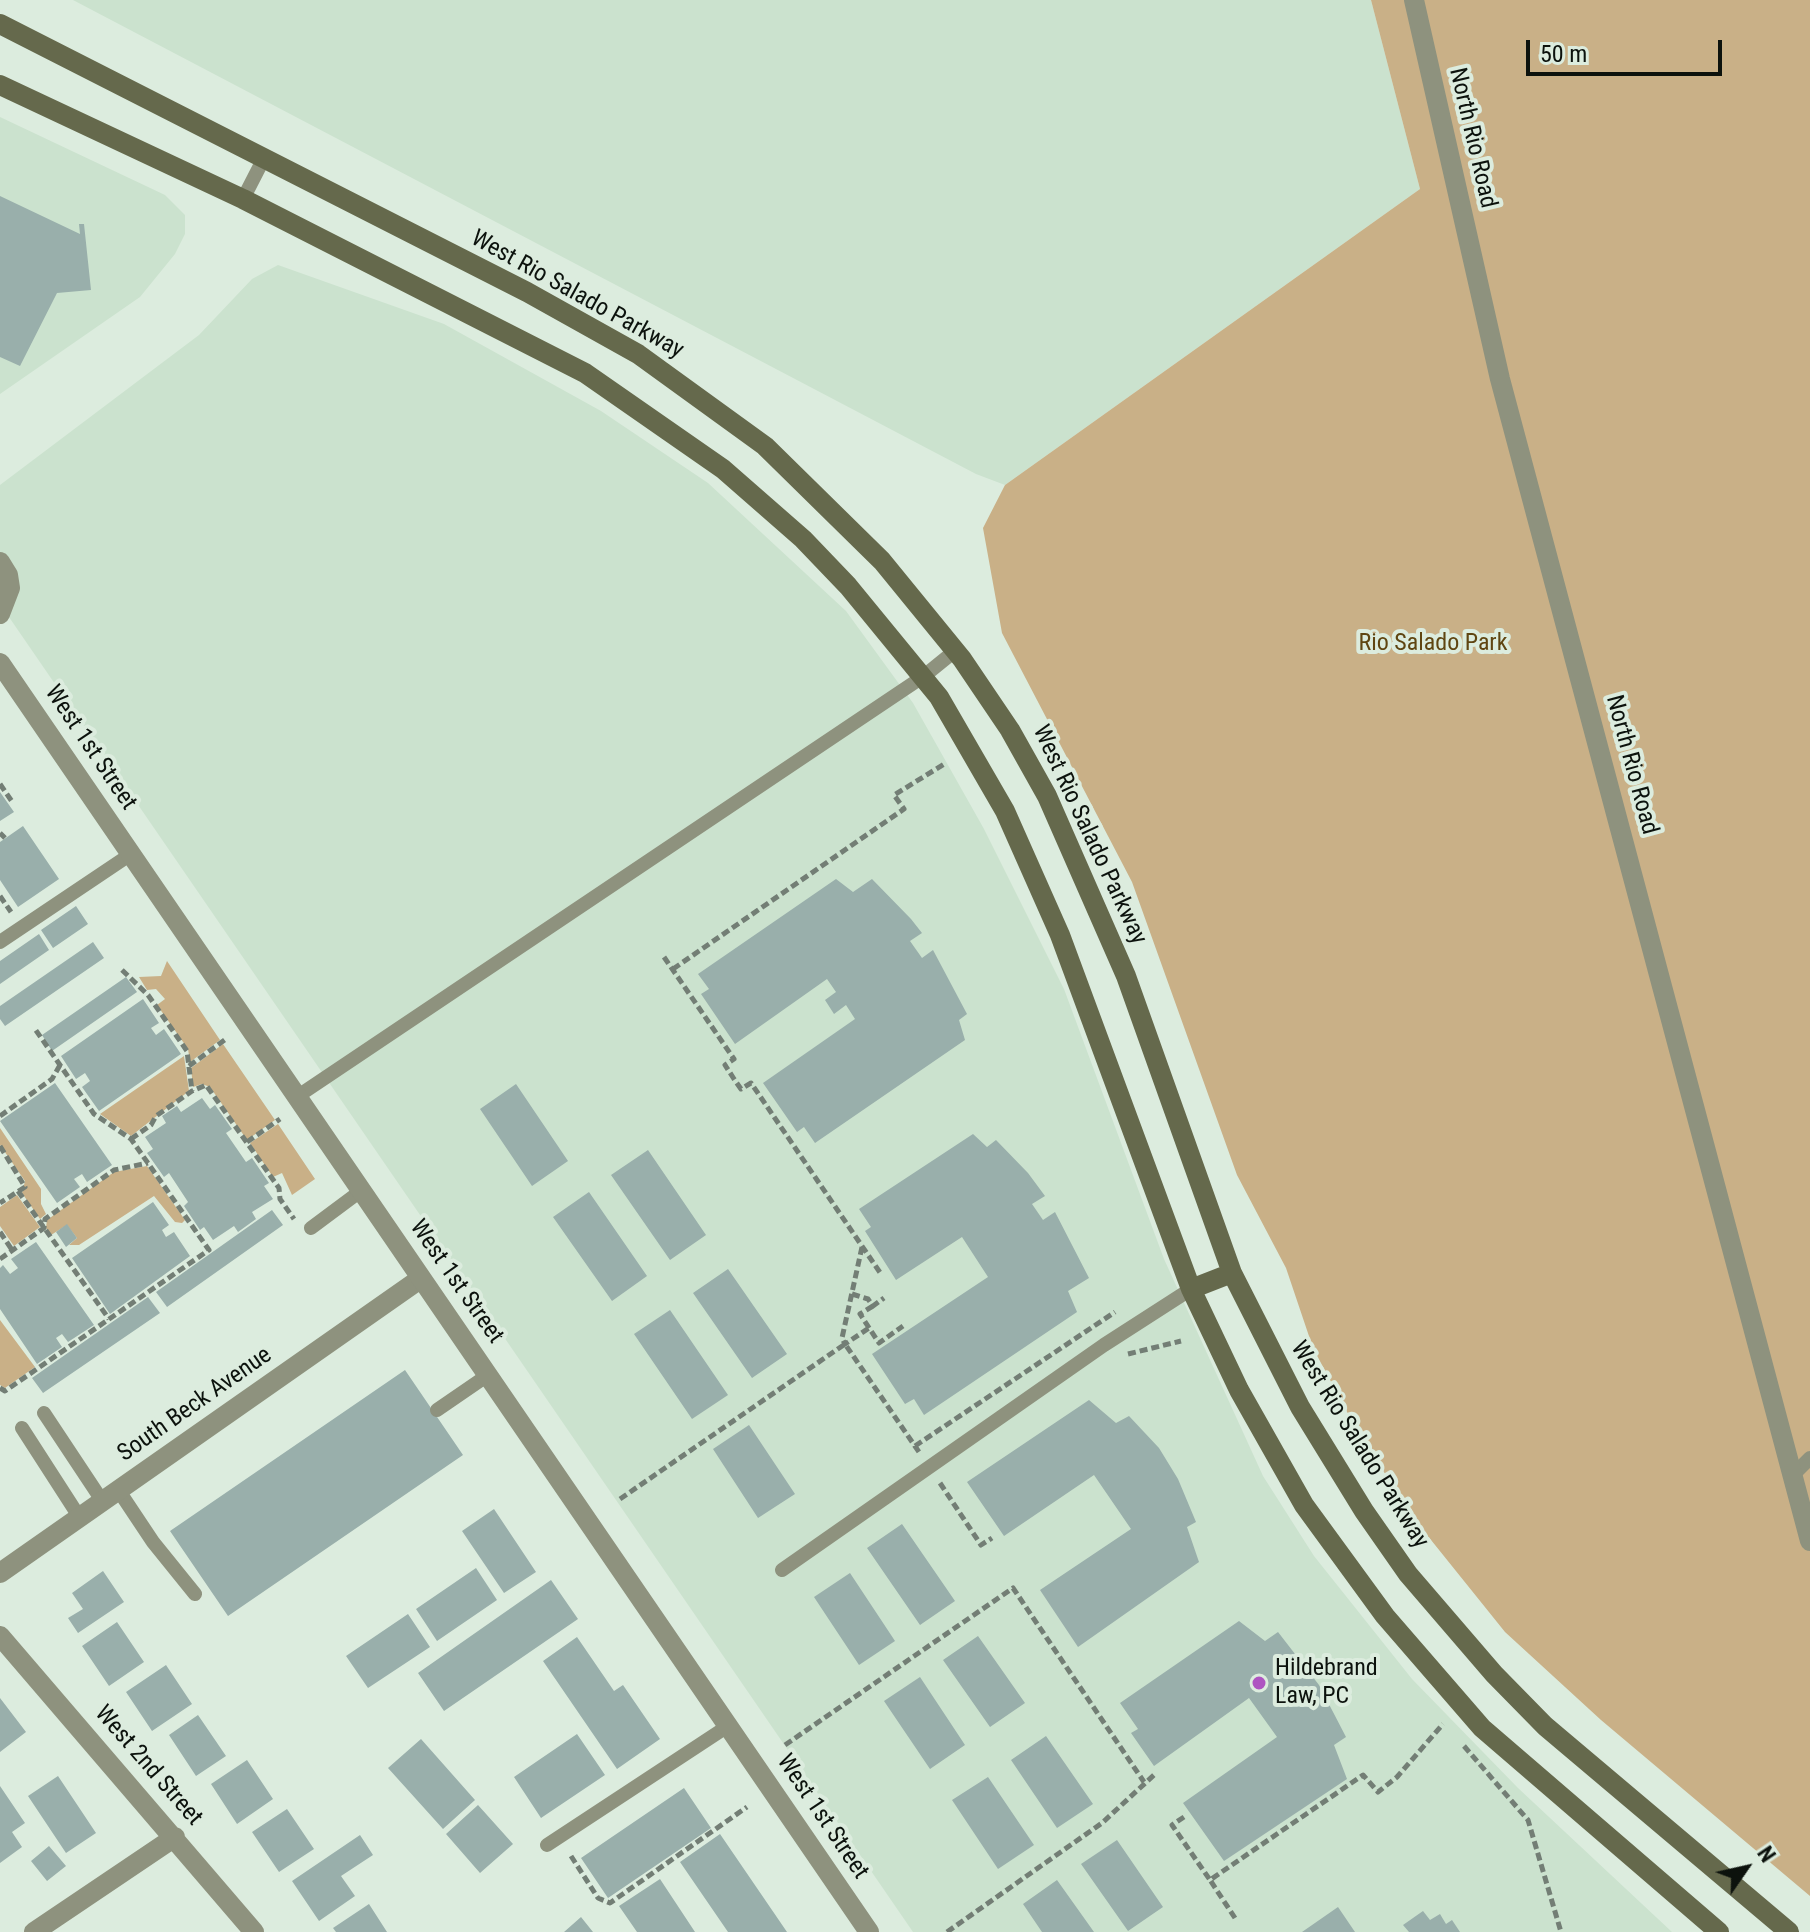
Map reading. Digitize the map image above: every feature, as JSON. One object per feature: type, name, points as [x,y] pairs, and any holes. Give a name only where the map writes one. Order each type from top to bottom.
[{"type":"main road","name":"West Rio Salado Parkway","points":[[0,24],[582,321],[684,383],[765,446],[882,561],[956,650],[1010,730],[1083,873],[1126,976],[1232,1273],[1308,1420],[1408,1574],[1494,1674],[1545,1726],[1789,1932]]},
{"type":"main road","points":[[0,85],[243,199],[546,350],[668,428],[723,469],[803,539],[848,586],[924,676],[980,766],[1028,857],[1191,1289],[1239,1390],[1304,1505],[1338,1554],[1433,1674],[1482,1728],[1540,1782],[1719,1932]]},
{"type":"main road","points":[[1191,1289],[1232,1273]]},
{"type":"street","name":"North Rio Road","points":[[1414,0],[1500,379],[1810,1541]]},
{"type":"street","points":[[0,562],[8,575],[10,588],[0,614]]},
{"type":"street","name":"West 1st Street","points":[[0,663],[869,1932]]},
{"type":"street","name":"South Beck Avenue","points":[[0,1573],[420,1279]]},
{"type":"street","name":"West 2nd Street","points":[[0,1636],[254,1932]]},
{"type":"street","points":[[34,1932],[175,1837]]},
{"type":"lane","points":[[243,199],[263,160]]},
{"type":"lane","points":[[298,1096],[924,676],[956,650]]},
{"type":"lane","points":[[0,942],[131,854]]},
{"type":"lane","points":[[305,1226],[362,1190]]},
{"type":"lane","points":[[782,1570],[1104,1345],[1191,1289]]},
{"type":"lane","points":[[437,1410],[488,1375]]},
{"type":"lane","points":[[44,1413],[195,1594]]},
{"type":"lane","points":[[22,1428],[80,1518]]},
{"type":"lane","points":[[1791,1477],[1810,1458]]},
{"type":"lane","points":[[547,1845],[728,1726]]},
{"type":"path","points":[[673,969],[904,809],[894,795],[946,763]]},
{"type":"path","points":[[0,784],[13,803]]},
{"type":"path","points":[[664,957],[734,1059],[725,1065],[729,1072],[741,1089],[751,1083],[881,1274]]},
{"type":"path","points":[[122,970],[148,995],[187,1051],[192,1091]]},
{"type":"path","points":[[0,1388],[5,1391],[209,1250],[131,1139],[94,1114],[35,1029]]},
{"type":"path","points":[[189,1066],[226,1039]]},
{"type":"path","points":[[0,1116],[52,1079],[60,1065]]},
{"type":"path","points":[[131,1139],[192,1091],[206,1085],[279,1188],[280,1199],[305,1226]]},
{"type":"path","points":[[247,1142],[280,1119]]},
{"type":"path","points":[[0,1146],[25,1187],[0,1203]]},
{"type":"path","points":[[0,1259],[44,1228],[45,1219],[114,1170],[148,1163]]},
{"type":"path","points":[[18,1191],[109,1319]]},
{"type":"path","points":[[0,1232],[12,1250]]},
{"type":"path","points":[[862,1246],[842,1338],[981,1545],[992,1538]]},
{"type":"path","points":[[852,1294],[868,1299],[873,1306]]},
{"type":"path","points":[[884,1298],[860,1314],[879,1343],[903,1326]]},
{"type":"path","points":[[915,1446],[1099,1320],[1123,1308]]},
{"type":"path","points":[[620,1499],[869,1328]]},
{"type":"path","points":[[785,1745],[1013,1588],[1144,1782]]},
{"type":"path","points":[[1210,1880],[1363,1775],[1378,1792],[1397,1777],[1443,1724]]},
{"type":"path","points":[[1463,1745],[1528,1820],[1561,1932]]},
{"type":"path","points":[[947,1932],[1102,1823],[1154,1775]]},
{"type":"path","points":[[571,1856],[598,1898],[610,1903],[747,1807]]},
{"type":"path","points":[[1184,1817],[1172,1825],[1235,1918]]},
{"type":"shaded area","points":[[73,0],[1371,0],[1420,189],[1005,485],[976,474]]},
{"type":"shaded area","points":[[0,117],[165,195],[185,215],[185,234],[175,254],[140,297],[0,394]]},
{"type":"shaded area","points":[[278,265],[444,324],[601,411],[708,483],[846,611],[913,703],[984,829],[1064,989],[1164,1259],[1263,1476],[1314,1556],[1412,1679],[1518,1788],[1672,1932],[913,1932],[0,604],[0,485],[199,335],[252,279]]},
{"type":"green space","name":"Rio Salado Park","points":[[1371,0],[1810,0],[1810,1896],[1601,1720],[1505,1632],[1427,1535],[1362,1440],[1313,1348],[1286,1268],[1237,1175],[1132,882],[1002,633],[983,528],[1005,485],[1420,189]]},
{"type":"green space","points":[[167,961],[220,1040],[190,1062],[188,1049],[157,1005],[165,999],[156,989],[147,990],[139,977],[161,976]]},
{"type":"green space","points":[[223,1044],[275,1120],[247,1140],[210,1087],[202,1084],[193,1087],[191,1068]]},
{"type":"green space","points":[[184,1056],[189,1091],[131,1136],[100,1114]]},
{"type":"green space","points":[[278,1124],[315,1179],[292,1195],[282,1173],[273,1177],[250,1143]]},
{"type":"green space","points":[[0,1128],[41,1189],[41,1204],[46,1214],[40,1219],[22,1193],[25,1181],[0,1145]]},
{"type":"green space","points":[[147,1166],[185,1220],[182,1223],[175,1222],[154,1196],[79,1245],[69,1245],[77,1238],[67,1225],[51,1235],[46,1228],[47,1220],[114,1172]]},
{"type":"green space","points":[[17,1195],[40,1227],[14,1246],[0,1226],[0,1207]]},
{"type":"green space","points":[[0,1320],[35,1367],[5,1388],[0,1385]]},
{"type":"building","points":[[0,196],[80,234],[79,224],[84,224],[91,290],[57,293],[20,366],[0,357]]},
{"type":"building","points":[[0,792],[14,812],[0,821]]},
{"type":"building","points":[[23,826],[59,879],[18,907],[0,880],[0,842]]},
{"type":"building","points":[[836,879],[853,892],[872,879],[911,919],[922,933],[910,941],[922,958],[933,950],[967,1014],[959,1020],[965,1040],[815,1143],[804,1127],[797,1132],[763,1083],[855,1019],[846,1005],[834,1014],[825,1000],[836,992],[827,979],[735,1044],[701,994],[709,989],[698,974]]},
{"type":"building","points":[[76,906],[88,924],[53,948],[41,930]]},
{"type":"building","points":[[39,934],[49,950],[0,984],[0,961]]},
{"type":"building","points":[[93,942],[104,958],[5,1026],[0,1019],[0,1006]]},
{"type":"building","points":[[126,977],[137,992],[52,1051],[42,1035]]},
{"type":"building","points":[[143,999],[159,1023],[151,1028],[156,1035],[164,1029],[181,1054],[99,1111],[82,1087],[90,1081],[85,1073],[76,1079],[61,1056]]},
{"type":"building","points":[[55,1083],[112,1165],[87,1182],[82,1174],[74,1179],[80,1187],[57,1203],[0,1121]]},
{"type":"building","points":[[516,1084],[568,1161],[532,1186],[480,1109]]},
{"type":"building","points":[[202,1098],[210,1109],[215,1105],[232,1129],[226,1133],[246,1162],[252,1158],[269,1183],[264,1186],[273,1199],[252,1212],[256,1219],[238,1232],[234,1226],[213,1240],[204,1227],[200,1230],[184,1206],[188,1202],[169,1173],[164,1177],[147,1153],[153,1149],[145,1137],[166,1123],[162,1116],[177,1106],[181,1112]]},
{"type":"building","points":[[973,1134],[987,1147],[996,1140],[1028,1173],[1045,1196],[1032,1204],[1043,1220],[1055,1212],[1089,1278],[1068,1291],[1077,1312],[924,1415],[914,1399],[905,1404],[872,1354],[988,1277],[962,1237],[896,1280],[865,1231],[871,1227],[859,1209]]},
{"type":"building","points":[[648,1150],[706,1235],[670,1260],[611,1175]]},
{"type":"building","points":[[589,1192],[647,1276],[612,1301],[553,1217]]},
{"type":"building","points":[[153,1202],[169,1225],[162,1230],[166,1237],[174,1232],[190,1256],[110,1314],[72,1258]]},
{"type":"building","points":[[272,1210],[283,1225],[167,1307],[156,1292]]},
{"type":"building","points":[[67,1224],[77,1238],[66,1247],[56,1232]]},
{"type":"building","points":[[36,1242],[94,1325],[68,1342],[62,1334],[56,1338],[62,1347],[37,1364],[0,1309],[0,1268],[3,1265],[10,1274],[18,1268],[11,1259]]},
{"type":"building","points":[[728,1269],[787,1354],[752,1378],[693,1293]]},
{"type":"building","points":[[148,1297],[160,1313],[43,1393],[32,1378]]},
{"type":"building","points":[[670,1310],[728,1395],[692,1419],[634,1334]]},
{"type":"building","points":[[405,1370],[463,1455],[228,1616],[170,1531]]},
{"type":"building","points":[[1089,1400],[1116,1423],[1129,1416],[1159,1448],[1178,1479],[1196,1522],[1187,1527],[1199,1562],[1078,1647],[1040,1590],[1131,1529],[1094,1475],[1004,1536],[967,1482]]},
{"type":"building","points":[[749,1425],[795,1494],[758,1518],[713,1449]]},
{"type":"building","points":[[494,1509],[536,1572],[504,1593],[462,1531]]},
{"type":"building","points":[[902,1524],[955,1601],[920,1625],[867,1548]]},
{"type":"building","points":[[476,1568],[497,1600],[437,1641],[416,1609]]},
{"type":"building","points":[[103,1571],[124,1602],[78,1633],[68,1618],[83,1609],[72,1593]]},
{"type":"building","points":[[850,1573],[895,1641],[859,1665],[814,1597]]},
{"type":"building","points":[[551,1580],[578,1619],[444,1711],[418,1673]]},
{"type":"building","points":[[408,1614],[430,1647],[368,1688],[346,1656]]},
{"type":"building","points":[[1239,1621],[1265,1641],[1278,1632],[1319,1685],[1346,1737],[1334,1745],[1347,1779],[1224,1861],[1183,1803],[1277,1737],[1249,1698],[1154,1766],[1131,1733],[1138,1729],[1120,1703]]},
{"type":"building","points":[[117,1622],[144,1662],[109,1686],[82,1646]]},
{"type":"building","points":[[978,1636],[1025,1703],[990,1727],[943,1660]]},
{"type":"building","points":[[577,1637],[614,1691],[623,1685],[660,1739],[617,1769],[543,1661]]},
{"type":"building","points":[[166,1665],[192,1704],[152,1731],[126,1692]]},
{"type":"building","points":[[920,1677],[965,1745],[930,1769],[884,1701]]},
{"type":"building","points":[[0,1698],[26,1732],[0,1752]]},
{"type":"building","points":[[198,1715],[226,1756],[196,1776],[169,1735]]},
{"type":"building","points":[[577,1734],[605,1775],[541,1818],[514,1777]]},
{"type":"building","points":[[1046,1736],[1093,1804],[1057,1828],[1011,1760]]},
{"type":"building","points":[[421,1739],[475,1800],[443,1829],[388,1768]]},
{"type":"building","points":[[247,1760],[273,1799],[237,1824],[211,1784]]},
{"type":"building","points":[[58,1776],[96,1833],[66,1853],[28,1796]]},
{"type":"building","points":[[988,1777],[1034,1845],[998,1869],[952,1800]]},
{"type":"building","points":[[0,1786],[25,1823],[12,1832],[22,1847],[0,1863]]},
{"type":"building","points":[[684,1788],[711,1828],[608,1898],[581,1858]]},
{"type":"building","points":[[478,1805],[513,1844],[480,1873],[446,1834]]},
{"type":"building","points":[[287,1809],[314,1849],[279,1872],[252,1832]]},
{"type":"building","points":[[720,1834],[787,1932],[728,1932],[680,1862]]},
{"type":"building","points":[[360,1835],[373,1855],[341,1876],[355,1896],[319,1921],[292,1881]]},
{"type":"building","points":[[1117,1840],[1163,1907],[1128,1931],[1081,1864]]},
{"type":"building","points":[[49,1846],[66,1866],[47,1881],[31,1861]]},
{"type":"building","points":[[660,1879],[695,1932],[637,1932],[619,1906]]},
{"type":"building","points":[[1057,1880],[1094,1932],[1042,1932],[1023,1904]]},
{"type":"building","points":[[369,1904],[387,1932],[336,1932],[333,1928]]},
{"type":"building","points":[[1338,1907],[1355,1932],[1302,1932]]},
{"type":"building","points":[[1423,1911],[1430,1920],[1440,1914],[1446,1924],[1452,1920],[1460,1932],[1409,1932],[1403,1925]]},
{"type":"building","points":[[581,1917],[593,1932],[564,1932]]},
{"type":"place","name":"Hildebrand Law, PC","points":[[1259,1683]]}]
